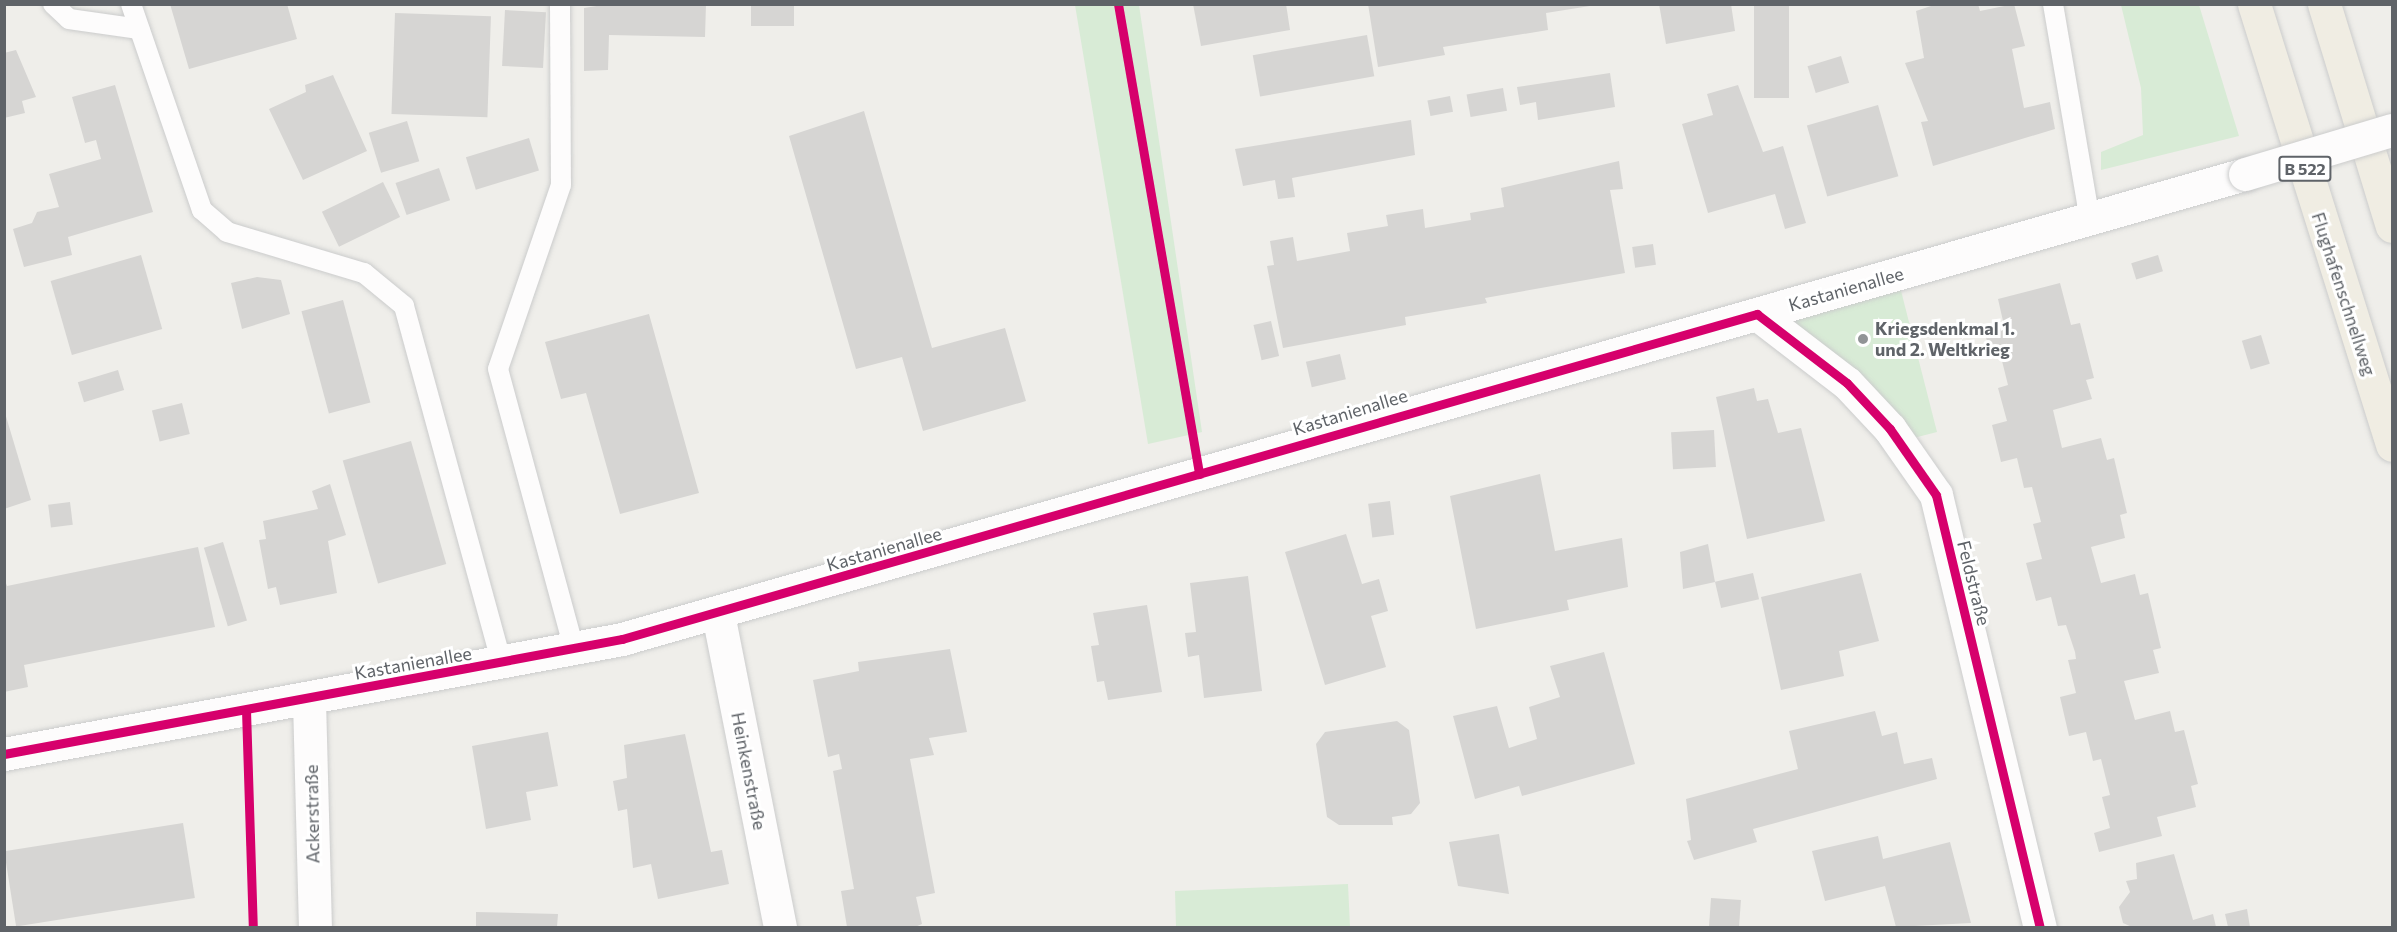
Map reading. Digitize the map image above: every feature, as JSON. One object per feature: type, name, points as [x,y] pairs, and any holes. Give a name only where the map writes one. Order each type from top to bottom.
[{"type":"highway","name":"Flughafenschnellweg","points":[[2254,4],[2392,445]]},
{"type":"highway","points":[[2324,4],[2392,226]]},
{"type":"street","name":"Kastanienallee","points":[[4,754],[502,664],[718,614],[2090,220],[2392,130]]},
{"type":"street","name":"Feldstraße","points":[[1757,314],[1847,383],[1890,429],[1935,495],[2040,927]]},
{"type":"street","name":"Heinkenstraße","points":[[718,614],[780,927]]},
{"type":"street","name":"Ackerstraße","points":[[309,700],[315,927]]},
{"type":"lane","points":[[53,4],[69,19],[139,29]]},
{"type":"lane","points":[[131,4],[202,210],[227,232],[364,273],[404,306],[502,664]]},
{"type":"lane","points":[[560,4],[561,185],[498,369],[574,649]]},
{"type":"lane","points":[[2054,4],[2090,220]]},
{"type":"green space","points":[[1075,5],[1139,5],[1202,432],[1148,444]]},
{"type":"green space","points":[[2121,5],[2199,5],[2239,136],[2101,170],[2101,152],[2143,135],[2141,88]]},
{"type":"green space","points":[[1897,275],[1937,432],[1898,442],[1757,314]]},
{"type":"green space","points":[[1348,884],[1350,927],[1176,927],[1175,891]]},
{"type":"building","points":[[170,4],[287,4],[297,39],[189,69]]},
{"type":"building","points":[[609,4],[706,4],[705,37],[609,35],[608,70],[584,71],[584,8]]},
{"type":"building","points":[[751,4],[794,4],[794,26],[751,26]]},
{"type":"building","points":[[1193,4],[1286,4],[1290,30],[1201,46]]},
{"type":"building","points":[[1368,4],[1590,4],[1590,6],[1546,13],[1548,30],[1443,47],[1445,55],[1378,67]]},
{"type":"building","points":[[1659,4],[1731,4],[1735,31],[1666,44]]},
{"type":"building","points":[[1754,4],[1789,4],[1789,98],[1754,98]]},
{"type":"building","points":[[1937,4],[1978,4],[1980,11],[2014,4],[2025,46],[2012,49],[2024,108],[2050,102],[2055,129],[1933,166],[1921,122],[1928,121],[1905,63],[1924,58],[1916,11]]},
{"type":"building","points":[[505,10],[546,12],[543,68],[502,66]]},
{"type":"building","points":[[395,13],[491,16],[487,117],[391,114]]},
{"type":"building","points":[[1367,35],[1374,76],[1260,97],[1253,55]]},
{"type":"building","points":[[16,50],[36,97],[22,101],[25,113],[4,118],[4,53]]},
{"type":"building","points":[[1841,56],[1849,83],[1816,93],[1808,66]]},
{"type":"building","points":[[1610,73],[1615,107],[1538,120],[1536,102],[1520,105],[1517,87]]},
{"type":"building","points":[[333,75],[367,151],[303,180],[269,109],[306,92],[305,85]]},
{"type":"building","points":[[115,85],[153,212],[68,237],[72,255],[24,267],[13,229],[32,223],[37,212],[59,207],[49,174],[101,159],[96,140],[85,143],[72,97]]},
{"type":"building","points":[[1738,85],[1763,152],[1783,146],[1806,223],[1785,229],[1775,194],[1708,213],[1682,124],[1713,115],[1707,94]]},
{"type":"building","points":[[1503,88],[1507,111],[1471,117],[1467,94]]},
{"type":"building","points":[[1450,96],[1453,112],[1430,116],[1427,100]]},
{"type":"building","points":[[1878,105],[1898,176],[1827,197],[1807,125]]},
{"type":"building","points":[[864,111],[932,348],[1005,328],[1026,401],[923,431],[902,357],[856,369],[789,136]]},
{"type":"building","points":[[1411,120],[1415,155],[1292,178],[1295,197],[1278,199],[1275,180],[1243,186],[1235,149]]},
{"type":"building","points":[[407,121],[419,161],[381,173],[369,133]]},
{"type":"building","points":[[529,138],[539,171],[476,190],[466,157]]},
{"type":"building","points":[[1619,161],[1623,189],[1610,190],[1625,273],[1485,298],[1487,303],[1405,317],[1406,325],[1283,348],[1267,266],[1274,265],[1270,241],[1293,237],[1297,261],[1350,251],[1347,233],[1388,226],[1386,215],[1423,209],[1425,228],[1471,220],[1470,213],[1504,207],[1501,188]]},
{"type":"building","points":[[439,168],[450,200],[407,215],[396,183]]},
{"type":"building","points":[[383,182],[400,217],[339,247],[322,212]]},
{"type":"building","points":[[1653,244],[1656,265],[1635,268],[1632,247]]},
{"type":"building","points":[[141,255],[162,329],[72,355],[51,281]]},
{"type":"building","points":[[2158,255],[2163,271],[2136,279],[2131,263]]},
{"type":"building","points":[[257,277],[281,280],[290,314],[242,329],[231,283]]},
{"type":"building","points":[[2060,283],[2071,325],[2080,323],[2094,378],[2086,380],[2092,399],[2053,410],[2062,448],[2101,438],[2107,460],[2114,458],[2127,513],[2120,515],[2125,538],[2091,547],[2101,583],[2135,574],[2140,595],[2148,593],[2161,648],[2153,650],[2159,673],[2124,681],[2135,720],[2170,711],[2175,732],[2184,730],[2198,784],[2191,786],[2196,807],[2157,817],[2162,836],[2099,852],[2094,833],[2110,828],[2102,797],[2110,795],[2101,759],[2093,761],[2086,732],[2069,736],[2060,697],[2076,693],[2068,660],[2076,659],[2075,652],[2066,625],[2058,626],[2051,597],[2036,601],[2026,563],[2042,559],[2033,524],[2041,522],[2032,487],[2024,488],[2017,458],[2001,462],[1992,425],[2007,421],[1998,388],[2008,385],[2000,353],[1991,356],[1983,326],[2003,321],[1998,299]]},
{"type":"building","points":[[343,300],[370,402],[329,414],[301,311]]},
{"type":"building","points":[[649,314],[699,493],[620,514],[586,393],[561,399],[545,342]]},
{"type":"building","points":[[1271,321],[1279,356],[1262,360],[1253,325]]},
{"type":"building","points":[[2261,335],[2270,364],[2251,370],[2242,341]]},
{"type":"building","points":[[1340,354],[1346,379],[1312,387],[1306,362]]},
{"type":"building","points":[[118,370],[124,390],[84,402],[78,382]]},
{"type":"building","points":[[1754,388],[1757,401],[1768,399],[1778,433],[1801,428],[1825,521],[1747,539],[1716,397]]},
{"type":"building","points":[[182,403],[190,434],[160,442],[152,410]]},
{"type":"building","points":[[4,414],[31,500],[4,509]]},
{"type":"building","points":[[1714,430],[1716,467],[1673,469],[1671,432]]},
{"type":"building","points":[[411,441],[446,564],[378,584],[343,461]]},
{"type":"building","points":[[1540,474],[1555,551],[1622,538],[1628,587],[1567,600],[1569,610],[1476,629],[1450,496]]},
{"type":"building","points":[[330,484],[346,535],[328,541],[337,593],[280,605],[276,587],[268,589],[259,540],[266,539],[263,521],[318,509],[312,491]]},
{"type":"building","points":[[1390,501],[1394,535],[1372,537],[1368,504]]},
{"type":"building","points":[[70,502],[73,525],[51,528],[48,505]]},
{"type":"building","points":[[1346,534],[1362,584],[1379,579],[1388,611],[1371,616],[1386,667],[1325,685],[1285,552]]},
{"type":"building","points":[[223,542],[247,620],[228,626],[204,548]]},
{"type":"building","points":[[1708,544],[1715,582],[1683,589],[1680,552]]},
{"type":"building","points":[[198,547],[215,627],[24,665],[28,687],[4,692],[4,578],[7,586]]},
{"type":"building","points":[[1753,573],[1759,599],[1721,608],[1715,582]]},
{"type":"building","points":[[1861,573],[1879,641],[1839,651],[1844,676],[1781,690],[1761,597]]},
{"type":"building","points":[[1248,576],[1262,691],[1204,698],[1199,655],[1188,657],[1185,633],[1196,632],[1190,583]]},
{"type":"building","points":[[1147,605],[1162,692],[1108,700],[1104,681],[1097,682],[1091,646],[1099,645],[1093,613]]},
{"type":"building","points":[[950,649],[967,732],[929,738],[934,755],[910,759],[935,893],[916,897],[922,924],[915,927],[847,927],[841,891],[854,889],[833,771],[842,769],[839,754],[828,757],[813,680],[859,671],[858,662]]},
{"type":"building","points":[[1604,652],[1635,764],[1522,796],[1519,786],[1475,799],[1453,716],[1497,706],[1509,748],[1537,739],[1529,707],[1560,697],[1550,666]]},
{"type":"building","points":[[1875,711],[1882,736],[1897,732],[1904,764],[1932,758],[1937,779],[1753,829],[1757,842],[1694,860],[1687,841],[1691,840],[1686,799],[1798,769],[1789,731]]},
{"type":"building","points":[[1397,721],[1409,730],[1420,803],[1411,814],[1392,817],[1393,825],[1339,825],[1327,817],[1316,744],[1325,732]]},
{"type":"building","points":[[548,732],[558,786],[526,792],[531,820],[486,829],[472,746]]},
{"type":"building","points":[[685,734],[711,852],[722,850],[729,884],[658,899],[651,864],[633,868],[627,809],[618,811],[613,781],[627,778],[624,745]]},
{"type":"building","points":[[183,823],[195,898],[16,926],[4,851]]},
{"type":"building","points":[[1499,834],[1509,894],[1458,886],[1449,842]]},
{"type":"building","points":[[1878,836],[1883,859],[1950,842],[1971,923],[1896,927],[1885,886],[1825,901],[1812,851]]},
{"type":"building","points":[[2174,854],[2193,920],[2213,914],[2216,927],[2132,927],[2123,923],[2119,907],[2130,892],[2126,881],[2137,879],[2136,863]]},
{"type":"building","points":[[1711,898],[1741,900],[1739,928],[1709,926]]},
{"type":"building","points":[[2247,909],[2250,927],[2228,927],[2225,914]]},
{"type":"building","points":[[476,912],[558,914],[557,927],[476,927]]},
{"type":"cycle path","points":[[1118,4],[1199,474]]},
{"type":"cycle path","points":[[4,754],[622,639],[1757,314],[1847,383],[1890,429],[1936,495],[2040,928]]},
{"type":"cycle path","points":[[246,710],[253,928]]},
{"type":"place","name":"Kriegsdenkmal 1. und 2. Weltkrieg","points":[[1863,339]]}]
